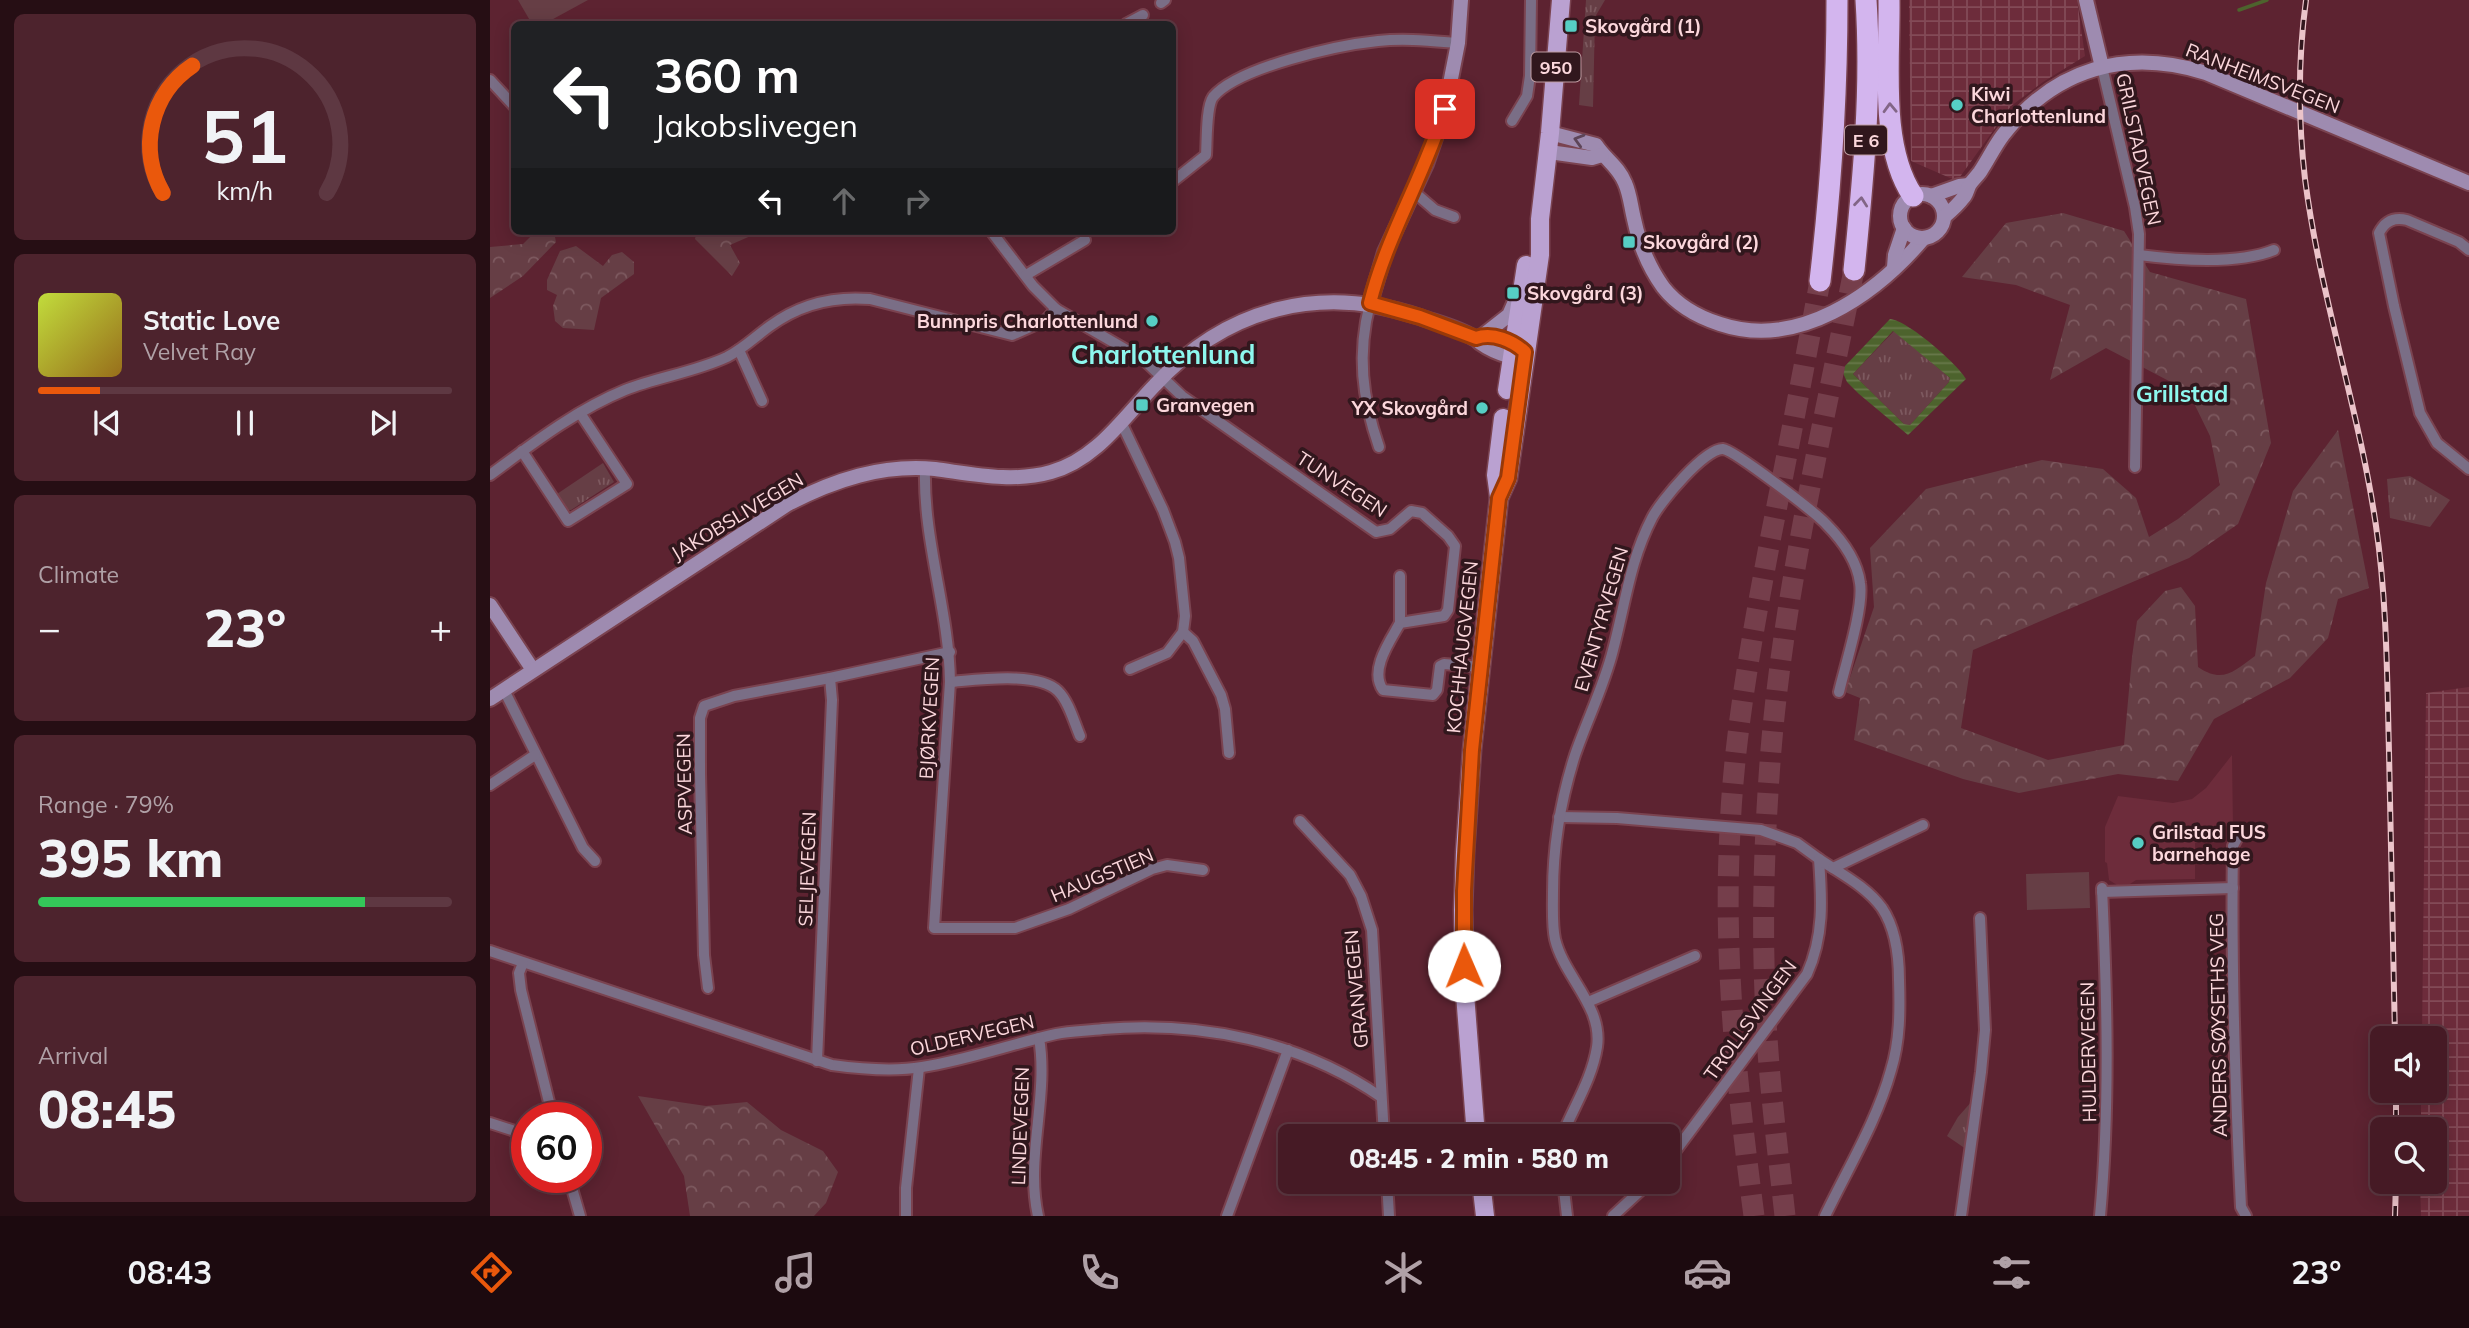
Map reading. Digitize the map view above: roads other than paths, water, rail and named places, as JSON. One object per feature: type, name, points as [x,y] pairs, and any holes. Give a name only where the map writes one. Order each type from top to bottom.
[{"type":"highway","name":"E 6","points":[[1823,0],[1825,12],[1837,39]]},
{"type":"highway","name":"E 6","points":[[1820,281],[1830,187],[1837,0]]},
{"type":"highway","name":"E 6","points":[[1854,270],[1866,142],[1866,0]]},
{"type":"highway","name":"E 6","points":[[1889,0],[1893,145],[1898,171],[1922,196]]},
{"type":"main road","name":"KOCHHAUGVEGEN","points":[[1517,350],[1540,255],[1540,219],[1549,152],[1561,0]]},
{"type":"main road","name":"KOCHHAUGVEGEN","points":[[1475,1124],[1465,994],[1463,910],[1472,750],[1499,498],[1508,478],[1523,289],[1528,252],[1540,219]]},
{"type":"main road","points":[[1482,1194],[1485,1216]]},
{"type":"street","points":[[1379,447],[1366,406],[1364,390],[1365,332],[1370,303],[1385,252],[1426,164],[1442,119],[1458,43],[1461,0]]},
{"type":"street","points":[[1512,121],[1527,96],[1530,76],[1531,0]]},
{"type":"street","points":[[2086,0],[2102,67]]},
{"type":"street","points":[[1132,21],[1143,15]]},
{"type":"street","points":[[1176,178],[1206,155],[1212,98],[1249,73],[1279,62],[1377,41],[1458,43]]},
{"type":"street","name":"RANHEIMSVEGEN","points":[[2102,67],[2126,62],[2155,62],[2198,70],[2469,183]]},
{"type":"street","name":"GRILSTADVEGEN","points":[[1944,217],[1965,196],[1969,185],[2001,138],[2023,111],[2041,95],[2070,77],[2102,67],[2135,207],[2139,255],[2135,467]]},
{"type":"street","points":[[490,80],[511,103]]},
{"type":"street","points":[[1550,133],[1596,145],[1602,155],[1616,167],[1625,182],[1640,243],[1653,271],[1678,302],[1712,321],[1755,331],[1795,327],[1822,317],[1858,297],[1903,262],[1923,239],[1936,234],[1942,228],[1944,217],[1941,204],[1922,196]]},
{"type":"street","points":[[1549,152],[1592,158],[1602,155]]},
{"type":"street","points":[[1923,239],[1913,237],[1904,228],[1900,217],[1906,201],[1969,185]]},
{"type":"street","points":[[1413,191],[1435,210],[1454,217]]},
{"type":"street","points":[[2469,250],[2451,238],[2399,218],[2389,221],[2379,233],[2420,413],[2437,443],[2469,469]]},
{"type":"street","points":[[1894,267],[1904,228]]},
{"type":"street","name":"TUNVEGEN","points":[[994,235],[1041,295],[1056,309],[1144,360],[1182,396],[1376,532],[1390,529],[1411,511],[1422,513],[1448,536],[1455,550],[1448,610],[1444,616],[1400,623]]},
{"type":"street","points":[[1026,275],[1086,240]]},
{"type":"street","name":"GRILSTADVEGEN","points":[[2139,255],[2170,259],[2218,258],[2259,256],[2274,250]]},
{"type":"street","points":[[1480,337],[1509,315],[1523,289]]},
{"type":"street","points":[[490,475],[580,413],[625,390],[717,361],[738,350],[794,311],[830,299],[870,299],[1012,335],[1046,320],[1056,309]]},
{"type":"street","name":"JAKOBSLIVEGEN","points":[[490,699],[795,500],[828,485],[860,474],[897,468],[1006,477],[1049,472],[1083,457],[1121,422],[1163,376],[1213,337],[1264,312],[1321,302],[1370,303],[1480,337],[1480,344],[1517,350]]},
{"type":"street","points":[[738,350],[762,401]]},
{"type":"street","points":[[522,451],[568,521],[627,484],[580,413]]},
{"type":"street","points":[[1121,422],[1163,510],[1175,542],[1185,616],[1183,632],[1167,653],[1130,669]]},
{"type":"street","name":"EVENTYRVEGEN","points":[[1568,1124],[1590,1075],[1597,1044],[1593,1014],[1569,973],[1555,939],[1553,890],[1559,817],[1575,756],[1613,650],[1627,581],[1638,548],[1659,508],[1691,471],[1716,450],[1725,449],[1742,459],[1825,523],[1853,558],[1861,585],[1857,619],[1839,692]]},
{"type":"street","name":"BJØRKVEGEN","points":[[925,469],[926,506],[950,652],[934,929]]},
{"type":"street","points":[[1399,576],[1400,623],[1379,668],[1378,682],[1383,690],[1433,695],[1437,690],[1440,666],[1481,667]]},
{"type":"street","points":[[490,606],[533,670]]},
{"type":"street","points":[[1183,632],[1193,641],[1221,695],[1229,753]]},
{"type":"street","name":"ASPVEGEN","points":[[708,988],[703,925],[700,739],[704,706],[720,700],[950,652]]},
{"type":"street","points":[[950,682],[1007,677],[1054,687],[1065,700],[1080,736]]},
{"type":"street","name":"SELJEVEGEN","points":[[817,1060],[832,700],[830,678]]},
{"type":"street","points":[[504,690],[583,848],[595,861]]},
{"type":"street","points":[[490,785],[535,754]]},
{"type":"street","points":[[1559,817],[1617,818],[1761,830],[1797,843],[1870,895],[1883,910],[1890,923],[1898,958],[1900,1020],[1892,1068],[1877,1112],[1825,1216]]},
{"type":"street","name":"GRANVEGEN","points":[[1300,821],[1350,875],[1361,896],[1372,930],[1383,1124]]},
{"type":"street","points":[[1833,868],[1923,825]]},
{"type":"street","name":"ANDERS SØYSETHS VEG","points":[[2240,833],[2233,846],[2236,1139],[2241,1207],[2246,1216]]},
{"type":"street","name":"TROLLSVINGEN","points":[[1680,1145],[1807,974],[1821,930],[1819,859]]},
{"type":"street","name":"HAUGSTIEN","points":[[934,929],[1021,928],[1069,909],[1152,869],[1167,866],[1203,870]]},
{"type":"street","name":"HULDERVEGEN","points":[[2099,1216],[2107,1134],[2102,890],[2233,888]]},
{"type":"street","points":[[1961,1216],[1985,1030],[1980,918]]},
{"type":"street","name":"OLDERVEGEN","points":[[490,951],[817,1060],[853,1068],[919,1068],[968,1058],[1059,1033],[1112,1028],[1180,1027],[1236,1035],[1288,1050],[1362,1084],[1381,1097]]},
{"type":"street","points":[[1588,1002],[1695,956]]},
{"type":"street","points":[[523,963],[519,973],[521,990],[549,1102]]},
{"type":"street","name":"LINDEVEGEN","points":[[1038,1216],[1035,1203],[1035,1171],[1039,1038]]},
{"type":"street","points":[[1227,1216],[1288,1050]]},
{"type":"street","points":[[906,1216],[913,1110],[919,1068]]},
{"type":"street","points":[[490,1123],[511,1130]]},
{"type":"street","points":[[573,1193],[580,1216]]},
{"type":"street","points":[[1388,1194],[1390,1216]]},
{"type":"street","points":[[1564,1194],[1567,1216]]},
{"type":"street","points":[[1613,1216],[1637,1194]]},
{"type":"waterway","points":[[2239,10],[2267,0]]},
{"type":"tunnel","points":[[1785,1216],[1766,1022],[1764,886],[1769,777],[1774,713],[1792,586],[1854,270]]},
{"type":"tunnel","points":[[1754,1216],[1737,1072],[1730,975],[1728,878],[1732,794],[1750,649],[1820,281]]},
{"type":"railway","points":[[2306,0],[2300,89],[2305,179],[2320,266],[2369,482],[2382,582],[2387,667],[2395,1026]]},
{"type":"railway","points":[[2396,1103],[2396,1117]]},
{"type":"railway","points":[[2395,1216],[2396,1194]]},
{"type":"place","name":"Skovgård (1)","points":[[1571,26]]},
{"type":"place","name":"Kiwi Charlottenlund","points":[[1957,105]]},
{"type":"place","name":"Skovgård (2)","points":[[1629,242]]},
{"type":"place","name":"Skovgård (3)","points":[[1513,293]]},
{"type":"place","name":"Bunnpris Charlottenlund","points":[[1152,321]]},
{"type":"place","name":"Granvegen","points":[[1142,405]]},
{"type":"place","name":"YX Skovgård","points":[[1482,408]]},
{"type":"place","name":"Grilstad FUS barnehage","points":[[2138,843]]},
{"type":"district","name":"Charlottenlund","points":[[1163,354]]},
{"type":"district","name":"Grillstad","points":[[2182,393]]}]
